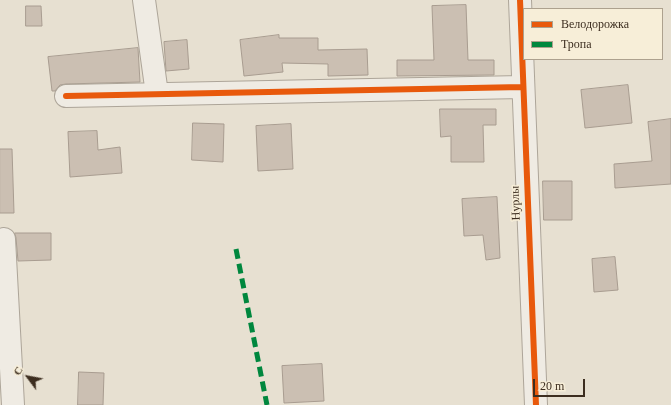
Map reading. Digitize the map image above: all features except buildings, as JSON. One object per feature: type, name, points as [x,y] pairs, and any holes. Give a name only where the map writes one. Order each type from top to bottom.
[{"type":"street","points":[[144,0],[157,94]]},
{"type":"street","name":"Нурлы","points":[[520,0],[522,87],[536,405]]},
{"type":"street","points":[[66,96],[522,87]]},
{"type":"street","points":[[4,239],[13,405]]},
{"type":"marked path","points":[[236,249],[267,405]]},
{"type":"cycle path","points":[[520,0],[536,405]]},
{"type":"cycle path","points":[[66,96],[522,87]]}]
